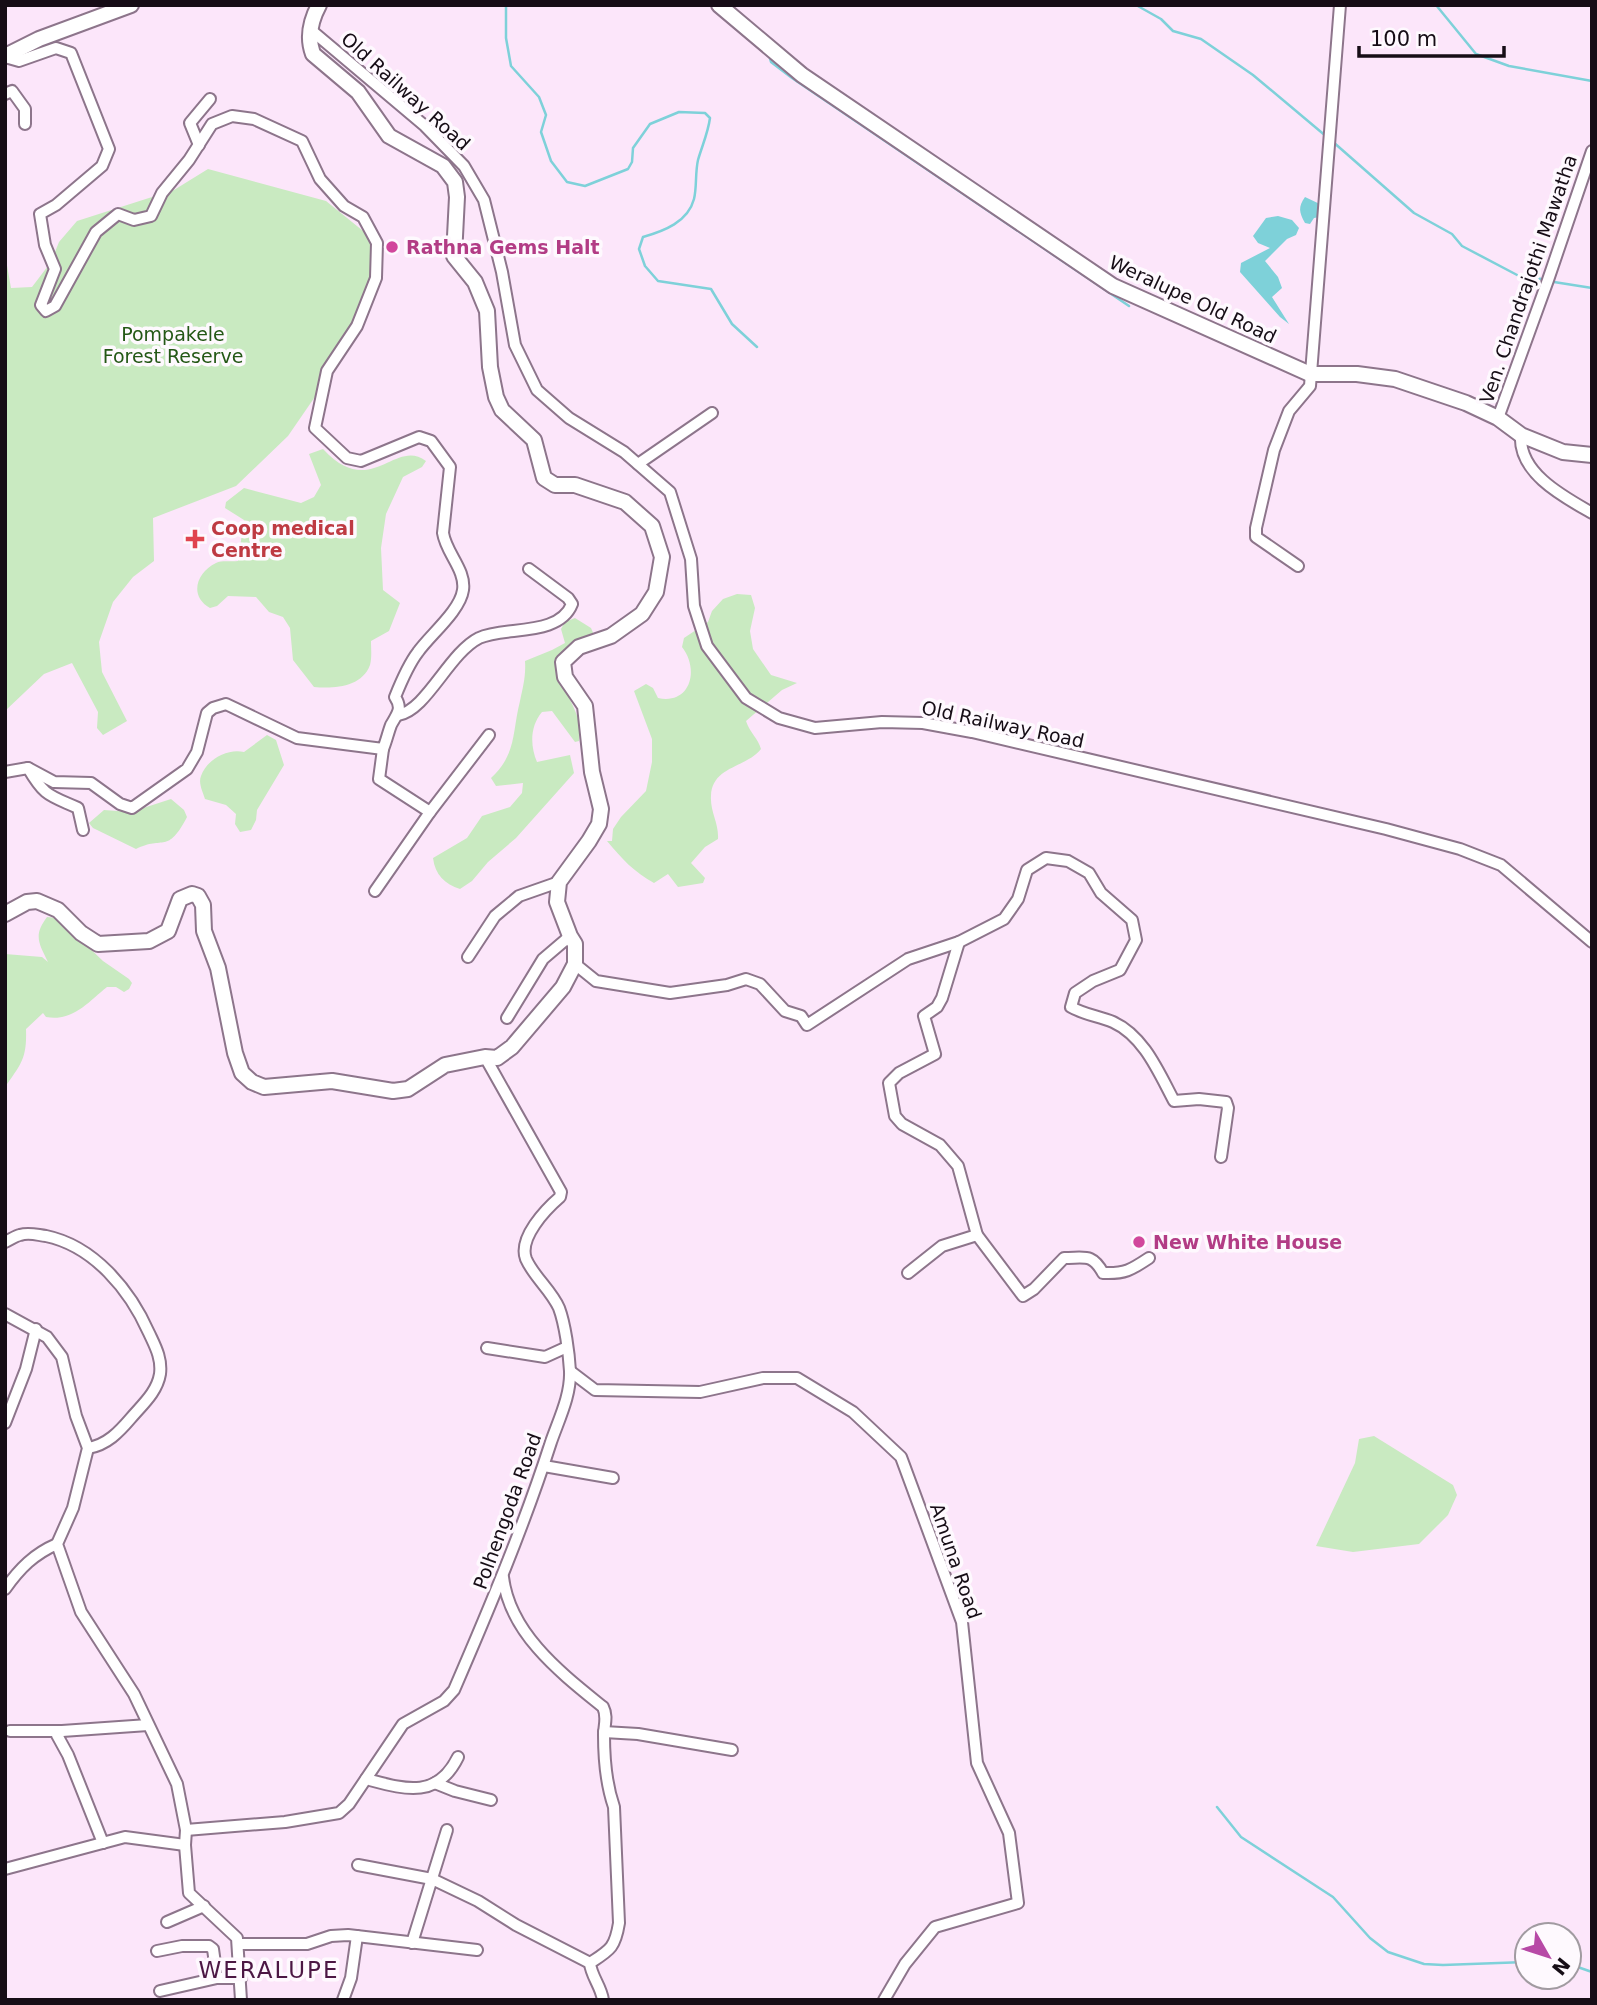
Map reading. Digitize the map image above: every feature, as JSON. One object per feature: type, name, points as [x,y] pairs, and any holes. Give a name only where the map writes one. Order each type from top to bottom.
[{"type":"street","points":[[5,57],[39,39],[131,5]]},
{"type":"street","points":[[5,914],[27,902],[37,901],[58,910],[81,933],[98,944],[149,941],[168,931],[180,899],[192,894],[198,896],[203,905],[204,931],[218,968],[238,1063],[242,1073],[252,1082],[264,1087],[332,1082],[400,1090],[408,1088],[445,1065],[485,1057],[497,1058],[512,1047],[563,987],[575,964],[575,944],[557,902],[559,882],[599,824],[601,809],[592,772],[585,706],[565,677],[563,662],[579,648],[611,636],[642,614],[660,580],[660,547],[652,526],[625,502],[575,485],[555,485],[544,478],[534,440],[502,410],[496,397],[490,367],[487,311],[475,282],[454,256],[457,197],[455,182],[443,166],[388,136],[358,92],[313,54],[310,45],[311,30],[319,5]]},
{"type":"street","name":"Weralupe Old Road","points":[[719,5],[802,75],[1113,286],[1310,374],[1357,374],[1395,379],[1466,402],[1498,418],[1521,435],[1563,452],[1592,454]]},
{"type":"street","points":[[1298,566],[1256,537],[1256,528],[1274,450],[1289,411],[1310,386],[1340,5]]},
{"type":"street","name":"Old Railway Road","points":[[311,30],[425,126],[464,166],[484,200],[502,272],[515,345],[537,390],[569,418],[624,452],[670,492],[691,559],[694,606],[707,646],[746,698],[779,718],[815,728],[882,722],[923,723],[972,732],[1435,842],[1501,865],[1592,942]]},
{"type":"street","points":[[5,57],[19,61],[56,48],[71,53],[109,149],[102,166],[40,215],[45,245],[55,269],[41,305],[46,311],[55,306],[96,232],[118,214],[134,220],[150,216],[162,193],[212,124],[232,116],[254,119],[302,141],[320,179],[344,206],[363,217],[377,243],[376,278],[357,326],[327,371],[315,428],[347,458],[360,461],[419,437],[431,441],[450,467],[443,533],[444,542],[462,577],[463,591],[457,605],[416,654],[399,685],[396,697],[400,704],[398,715],[391,725],[383,750],[379,779],[430,811]]},
{"type":"street","points":[[5,94],[12,91],[25,109],[25,124]]},
{"type":"street","points":[[199,145],[190,123],[210,99]]},
{"type":"street","name":"Ven. Chandrajothi Mawatha","points":[[1498,418],[1592,151]]},
{"type":"street","points":[[638,464],[712,413]]},
{"type":"street","points":[[1521,435],[1520,446],[1533,470],[1557,494],[1592,513]]},
{"type":"street","points":[[398,715],[413,711],[458,654],[480,638],[543,627],[568,613],[572,604],[568,598],[529,569]]},
{"type":"street","points":[[5,772],[28,768],[54,782],[91,783],[120,804],[132,808],[187,769],[197,752],[207,713],[226,704],[297,738],[383,750]]},
{"type":"street","points":[[375,891],[430,811],[489,735]]},
{"type":"street","points":[[28,768],[39,788],[78,808],[83,830]]},
{"type":"street","points":[[575,964],[596,981],[670,993],[727,985],[746,979],[760,984],[785,1011],[801,1016],[807,1025],[908,959],[959,942],[1004,919],[1018,899],[1027,870],[1046,858],[1068,861],[1089,873],[1101,893],[1132,920],[1136,940],[1120,970],[1093,981],[1075,993],[1072,1007],[1114,1023],[1134,1037],[1150,1058],[1174,1101],[1199,1099],[1226,1102],[1228,1108],[1221,1157]]},
{"type":"street","points":[[468,957],[495,916],[519,896],[559,882]]},
{"type":"street","points":[[507,1018],[543,959],[570,936]]},
{"type":"street","points":[[959,942],[942,998],[937,1007],[924,1016],[935,1054],[899,1073],[889,1083],[895,1115],[902,1124],[940,1145],[958,1166],[977,1235],[1023,1296],[1034,1289],[1064,1258],[1091,1258],[1097,1261],[1103,1273],[1117,1274],[1129,1271],[1149,1258]]},
{"type":"street","name":"Polhengoda Road","points":[[186,1830],[285,1822],[339,1813],[349,1804],[403,1724],[444,1701],[454,1690],[494,1600],[544,1466],[569,1390],[570,1371],[559,1308],[525,1257],[526,1244],[534,1226],[544,1210],[560,1197],[561,1192],[485,1057]]},
{"type":"street","points":[[5,1242],[30,1233],[59,1239],[90,1255],[130,1300],[146,1325],[160,1358],[160,1374],[155,1391],[118,1433],[100,1446],[88,1448]]},
{"type":"street","points":[[908,1273],[942,1246],[977,1235]]},
{"type":"street","points":[[5,1314],[47,1337],[62,1357],[76,1416],[88,1448],[73,1508],[57,1544],[40,1552],[19,1570],[5,1589]]},
{"type":"street","points":[[5,1423],[26,1369],[36,1329]]},
{"type":"street","points":[[486,1348],[545,1357],[567,1347]]},
{"type":"street","name":"Amuna Road","points":[[570,1371],[595,1390],[701,1392],[763,1378],[797,1378],[853,1412],[901,1457],[962,1622],[977,1763],[1009,1833],[1018,1903],[935,1927],[905,1964],[884,2000]]},
{"type":"street","points":[[544,1466],[613,1478]]},
{"type":"street","points":[[57,1544],[81,1612],[134,1694],[177,1784],[186,1830],[189,1893],[237,1938],[241,2000]]},
{"type":"street","points":[[503,1570],[505,1592],[519,1622],[537,1647],[559,1671],[603,1707],[607,1714],[604,1732],[608,1788],[614,1807],[619,1923],[616,1940],[607,1952],[590,1963]]},
{"type":"street","points":[[10,1731],[62,1731],[148,1725]]},
{"type":"street","points":[[62,1731],[57,1737],[68,1755],[103,1843]]},
{"type":"street","points":[[604,1732],[638,1734],[732,1750]]},
{"type":"street","points":[[366,1779],[402,1788],[421,1789],[435,1783],[451,1770],[458,1757]]},
{"type":"street","points":[[435,1783],[491,1800]]},
{"type":"street","points":[[412,1943],[446,1830]]},
{"type":"street","points":[[5,1869],[125,1837],[185,1844]]},
{"type":"street","points":[[358,1865],[432,1879],[478,1901],[516,1925],[590,1963]]},
{"type":"street","points":[[167,1922],[204,1906]]},
{"type":"street","points":[[238,1944],[307,1944],[331,1936],[357,1936],[477,1950]]},
{"type":"street","points":[[343,2000],[351,1978],[357,1936]]},
{"type":"street","points":[[157,1951],[182,1946],[209,1946],[213,1949],[217,1978]]},
{"type":"street","points":[[590,1963],[590,1970],[601,1987],[603,2000]]},
{"type":"street","points":[[160,1991],[217,1978],[241,1978]]},
{"type":"green space","name":"Pompakele Forest Reserve","points":[[208,169],[326,201],[378,243],[368,293],[332,372],[288,436],[236,486],[153,518],[154,561],[133,577],[113,602],[99,642],[102,672],[127,721],[103,735],[97,728],[98,712],[72,663],[44,674],[5,711],[5,254],[11,288],[32,287],[51,262],[59,242],[77,221],[174,190]]},
{"type":"green space","points":[[323,449],[340,463],[355,469],[381,466],[404,456],[415,456],[426,461],[422,467],[403,477],[386,514],[381,548],[383,590],[400,603],[389,631],[371,641],[370,665],[361,678],[330,688],[314,687],[293,660],[290,628],[283,617],[269,612],[256,597],[228,596],[217,606],[210,608],[203,603],[197,591],[200,578],[209,567],[218,562],[238,561],[244,520],[225,508],[226,502],[244,488],[301,503],[314,497],[321,485],[309,454]]},
{"type":"green space","points":[[737,594],[751,595],[755,608],[750,631],[753,649],[771,675],[797,683],[782,690],[746,721],[761,749],[723,773],[713,786],[711,802],[718,839],[705,847],[691,863],[705,878],[703,883],[678,887],[668,874],[654,883],[629,865],[607,841],[612,841],[613,829],[621,817],[646,791],[652,762],[652,739],[634,691],[646,684],[653,688],[658,698],[669,699],[684,691],[691,675],[682,647],[684,638],[708,622],[712,611],[723,599]]},
{"type":"green space","points":[[575,618],[591,628],[594,635],[574,643],[564,651],[559,659],[558,669],[578,719],[579,741],[575,742],[552,711],[542,712],[535,723],[532,736],[537,762],[570,755],[574,773],[516,838],[488,862],[472,881],[460,889],[455,887],[438,874],[433,858],[467,838],[482,816],[510,807],[522,793],[523,783],[496,786],[491,778],[505,760],[512,742],[524,681],[525,661],[565,643],[561,629],[565,622]]},
{"type":"green space","points":[[267,735],[276,740],[284,765],[257,810],[251,830],[240,832],[235,824],[236,814],[226,805],[205,799],[200,779],[208,765],[219,756],[244,752]]},
{"type":"green space","points":[[171,799],[184,810],[187,817],[175,836],[164,842],[136,849],[93,828],[89,823],[104,810],[131,812]]},
{"type":"green space","points":[[47,917],[58,918],[103,961],[132,983],[124,992],[116,987],[107,987],[79,1010],[64,1017],[46,1017],[43,1013],[26,1029],[22,1061],[5,1087],[5,954],[42,957],[48,962],[39,940],[40,929]]},
{"type":"green space","points":[[1374,1436],[1453,1485],[1457,1495],[1448,1515],[1419,1544],[1353,1552],[1316,1546],[1355,1463],[1359,1439]]},
{"type":"water","points":[[1305,197],[1324,206],[1320,217],[1314,218],[1310,224],[1305,223],[1301,213],[1300,207]]},
{"type":"water","points":[[1278,216],[1292,220],[1299,228],[1296,235],[1287,239],[1265,261],[1278,277],[1282,288],[1272,297],[1289,324],[1240,272],[1241,263],[1270,248],[1258,243],[1253,236],[1266,218]]},
{"type":"waterway","points":[[506,5],[506,38],[511,66],[539,97],[546,115],[541,132],[551,161],[567,182],[585,186],[628,169],[632,162],[633,148],[650,124],[679,112],[705,113],[710,118],[698,160],[691,207],[681,220],[643,237],[639,249],[645,266],[658,281],[711,289],[732,324],[757,347]]},
{"type":"waterway","points":[[1136,5],[1161,19],[1173,31],[1201,39],[1253,75],[1327,137]]},
{"type":"waterway","points":[[1436,5],[1476,54],[1509,66],[1592,81]]},
{"type":"waterway","points":[[769,55],[771,62],[792,78],[1129,306]]},
{"type":"waterway","points":[[1332,141],[1414,213],[1452,234],[1462,246],[1519,276],[1542,279]]},
{"type":"waterway","points":[[1554,282],[1592,288]]},
{"type":"waterway","points":[[1217,1807],[1241,1837],[1333,1897],[1370,1938],[1388,1952],[1424,1964],[1513,1962]]},
{"type":"waterway","points":[[1583,1969],[1592,1972]]},
{"type":"place","name":"Rathna Gems Halt","points":[[392,247]]},
{"type":"place","name":"Coop medical Centre","points":[[195,539]]},
{"type":"place","name":"New White House","points":[[1139,1242]]},
{"type":"district","name":"WERALUPE","points":[[269,1970]]}]
